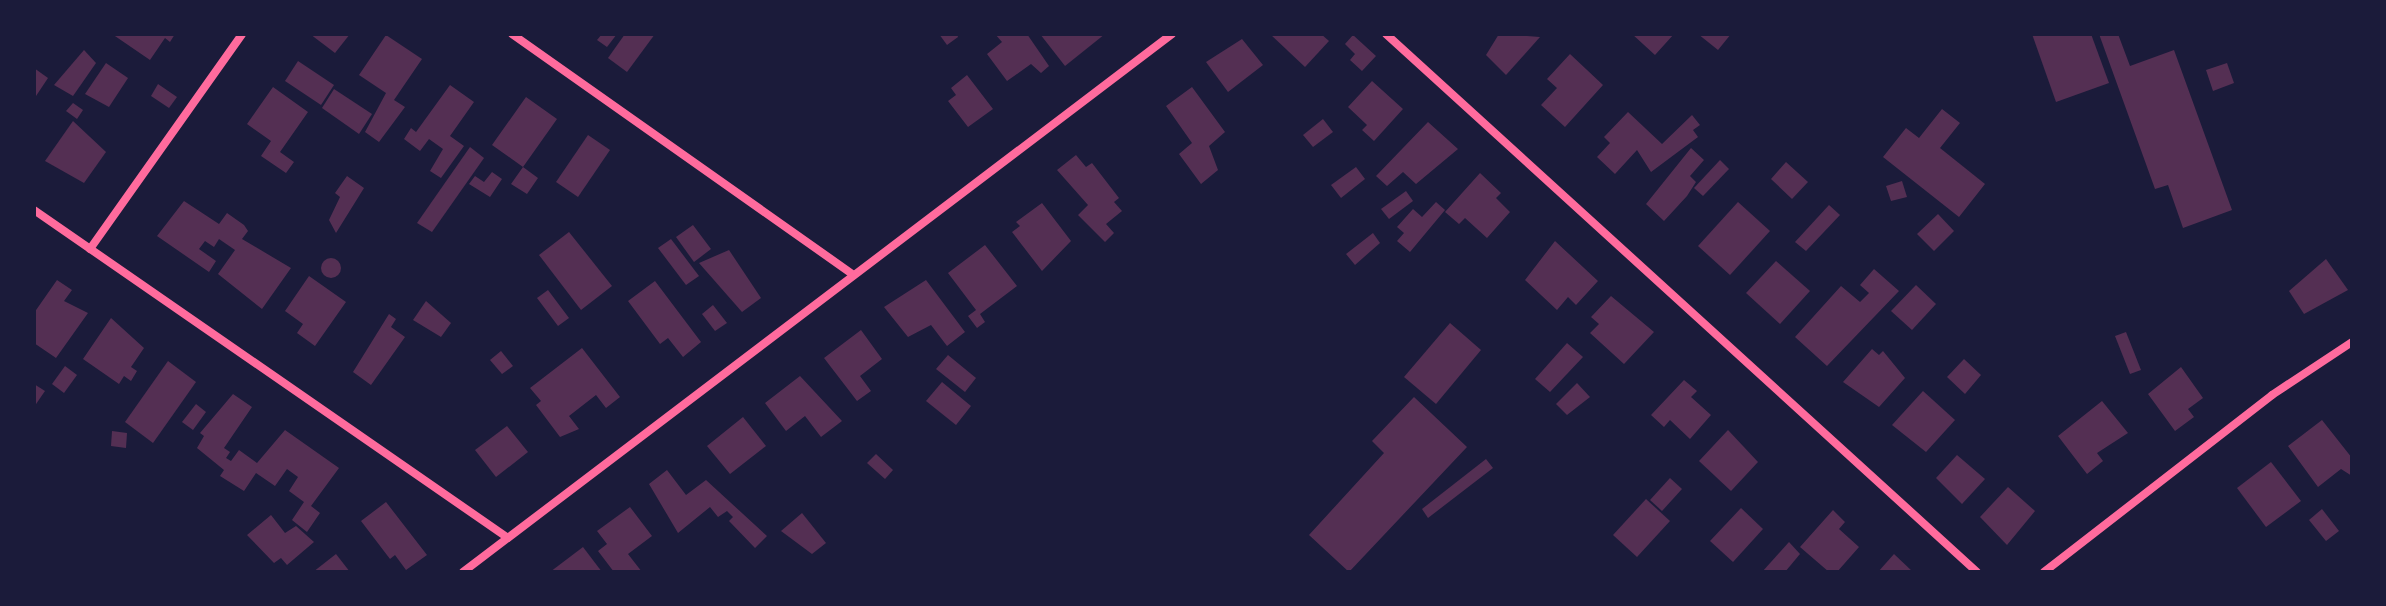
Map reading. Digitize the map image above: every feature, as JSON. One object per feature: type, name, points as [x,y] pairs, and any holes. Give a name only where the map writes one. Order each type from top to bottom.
[{"type":"street","points":[[90,249],[242,34]]},
{"type":"street","points":[[512,34],[854,275]]},
{"type":"street","points":[[463,572],[1172,34]]},
{"type":"street","points":[[1386,34],[1977,572]]},
{"type":"street","points":[[34,210],[508,538]]},
{"type":"street","points":[[2044,572],[2272,395],[2352,342]]},
{"type":"building","points":[[112,34],[175,34],[170,42],[165,38],[150,60]]},
{"type":"building","points":[[310,34],[350,34],[335,53]]},
{"type":"building","points":[[602,34],[617,34],[607,47],[597,40]]},
{"type":"building","points":[[625,34],[655,34],[627,72],[608,58]]},
{"type":"building","points":[[939,34],[957,34],[958,37],[947,45]]},
{"type":"building","points":[[995,34],[1027,34],[1049,66],[1041,73],[1031,64],[1007,81],[987,54],[1002,42]]},
{"type":"building","points":[[1040,34],[1105,34],[1065,66]]},
{"type":"building","points":[[1270,34],[1321,34],[1329,41],[1305,67]]},
{"type":"building","points":[[1499,34],[1540,37],[1506,75],[1486,55]]},
{"type":"building","points":[[1632,34],[1654,36],[1674,34],[1655,55]]},
{"type":"building","points":[[1698,34],[1731,34],[1718,50]]},
{"type":"building","points":[[2032,34],[2091,34],[2109,83],[2056,102]]},
{"type":"building","points":[[2099,34],[2118,34],[2130,66],[2174,50],[2232,210],[2183,228],[2168,185],[2155,189]]},
{"type":"building","points":[[386,35],[422,59],[394,100],[405,107],[379,142],[365,132],[386,93],[359,75]]},
{"type":"building","points":[[1353,35],[1376,56],[1362,71],[1350,60],[1355,54],[1345,44]]},
{"type":"building","points":[[1242,39],[1263,65],[1228,92],[1206,62]]},
{"type":"building","points":[[84,50],[96,63],[73,96],[54,85]]},
{"type":"building","points":[[1570,54],[1603,85],[1565,127],[1541,105],[1557,88],[1547,79]]},
{"type":"building","points":[[298,61],[334,85],[321,105],[285,81]]},
{"type":"building","points":[[106,63],[128,78],[109,107],[85,94]]},
{"type":"building","points":[[2227,63],[2234,83],[2213,91],[2206,70]]},
{"type":"building","points":[[34,68],[48,78],[34,99]]},
{"type":"building","points":[[967,75],[993,109],[968,127],[948,101],[956,95],[951,88]]},
{"type":"building","points":[[1372,81],[1403,109],[1374,141],[1362,130],[1367,125],[1348,107]]},
{"type":"building","points":[[158,84],[177,97],[169,108],[151,96]]},
{"type":"building","points":[[450,85],[474,102],[450,136],[464,146],[441,178],[430,171],[443,149],[429,139],[420,151],[404,139],[411,128],[416,132]]},
{"type":"building","points":[[273,87],[308,112],[280,152],[294,162],[286,173],[261,156],[271,141],[247,124]]},
{"type":"building","points":[[1192,87],[1225,132],[1209,146],[1218,170],[1201,184],[1179,154],[1192,143],[1166,106]]},
{"type":"building","points":[[334,89],[372,114],[359,134],[322,108]]},
{"type":"building","points":[[526,97],[557,119],[523,167],[492,145]]},
{"type":"building","points":[[73,103],[83,110],[77,119],[66,111]]},
{"type":"building","points":[[1942,109],[1960,123],[1940,148],[1985,184],[1959,217],[1883,157],[1906,128],[1919,138]]},
{"type":"building","points":[[1628,112],[1662,144],[1692,115],[1700,125],[1693,130],[1698,137],[1651,172],[1637,150],[1615,174],[1597,157],[1610,143],[1604,137]]},
{"type":"building","points":[[1323,119],[1333,132],[1313,147],[1303,135]]},
{"type":"building","points":[[73,121],[106,152],[84,183],[45,161]]},
{"type":"building","points":[[1428,122],[1458,149],[1416,184],[1403,172],[1387,186],[1376,176]]},
{"type":"building","points":[[588,135],[610,150],[578,197],[556,182]]},
{"type":"building","points":[[470,147],[484,158],[432,232],[417,223]]},
{"type":"building","points":[[1691,148],[1704,160],[1690,176],[1696,182],[1664,221],[1646,204]]},
{"type":"building","points":[[1076,155],[1086,167],[1092,163],[1119,198],[1114,202],[1122,211],[1106,224],[1114,233],[1105,242],[1078,215],[1088,205],[1057,170]]},
{"type":"building","points":[[1720,160],[1729,169],[1703,196],[1694,188]]},
{"type":"building","points":[[1786,162],[1808,182],[1792,199],[1771,179]]},
{"type":"building","points":[[523,167],[538,178],[527,194],[511,184]]},
{"type":"building","points":[[1356,167],[1365,179],[1341,198],[1331,185]]},
{"type":"building","points":[[492,172],[502,179],[490,197],[469,184],[475,176],[484,182]]},
{"type":"building","points":[[1480,173],[1501,193],[1496,198],[1510,212],[1487,238],[1465,218],[1459,224],[1445,212]]},
{"type":"building","points":[[347,176],[364,188],[336,233],[329,220],[340,197],[335,193]]},
{"type":"building","points":[[1902,181],[1907,197],[1891,201],[1886,186]]},
{"type":"building","points":[[1406,191],[1413,201],[1389,219],[1381,209]]},
{"type":"building","points":[[184,201],[219,224],[227,213],[248,231],[242,239],[291,268],[262,309],[218,274],[235,250],[219,239],[214,247],[205,241],[199,249],[216,261],[209,272],[157,236]]},
{"type":"building","points":[[1436,202],[1445,210],[1410,252],[1397,241],[1404,233],[1397,227],[1413,209],[1422,217]]},
{"type":"building","points":[[1738,202],[1770,231],[1730,275],[1698,246]]},
{"type":"building","points":[[1042,203],[1071,241],[1042,271],[1012,232],[1020,226],[1016,222]]},
{"type":"building","points":[[1829,205],[1840,215],[1806,251],[1795,242]]},
{"type":"building","points":[[1938,214],[1954,231],[1934,251],[1917,234]]},
{"type":"building","points":[[693,225],[711,249],[694,262],[676,237]]},
{"type":"building","points":[[569,232],[612,286],[581,310],[539,255]]},
{"type":"building","points":[[1373,233],[1380,243],[1355,265],[1346,254]]},
{"type":"building","points":[[671,239],[699,276],[686,285],[658,248]]},
{"type":"building","points":[[1555,241],[1598,281],[1576,305],[1568,297],[1557,310],[1525,280]]},
{"type":"building","points":[[985,245],[1017,286],[980,314],[985,322],[977,328],[968,316],[976,310],[948,273]]},
{"type":"building","points":[[729,250],[761,298],[742,312],[699,263]]},
{"type":"building","points":[[331,258],[338,261],[341,268],[338,275],[331,278],[324,275],[321,268],[324,261]]},
{"type":"building","points":[[2326,259],[2348,290],[2304,314],[2289,291]]},
{"type":"building","points":[[1776,261],[1810,291],[1780,324],[1746,293]]},
{"type":"building","points":[[1874,269],[1899,291],[1827,366],[1795,337],[1841,286],[1860,302],[1869,293],[1860,285]]},
{"type":"building","points":[[309,276],[346,302],[315,346],[297,333],[303,324],[285,311]]},
{"type":"building","points":[[57,280],[72,290],[64,301],[88,313],[56,358],[34,343],[34,313]]},
{"type":"building","points":[[926,280],[965,332],[947,346],[931,325],[908,337],[884,307]]},
{"type":"building","points":[[655,281],[701,342],[683,357],[668,338],[660,344],[628,301]]},
{"type":"building","points":[[1916,285],[1936,304],[1912,330],[1891,311]]},
{"type":"building","points":[[548,290],[569,318],[558,326],[537,298]]},
{"type":"building","points":[[1611,296],[1654,332],[1624,364],[1590,333],[1599,324],[1591,317]]},
{"type":"building","points":[[426,301],[451,323],[441,337],[413,320]]},
{"type":"building","points":[[713,305],[727,323],[715,331],[702,314]]},
{"type":"building","points":[[389,314],[396,319],[391,327],[405,337],[371,385],[353,372]]},
{"type":"building","points":[[111,318],[144,348],[131,367],[137,371],[131,381],[124,376],[119,384],[83,359]]},
{"type":"building","points":[[1450,323],[1481,350],[1436,404],[1404,377]]},
{"type":"building","points":[[861,330],[882,359],[860,376],[871,391],[857,401],[824,358]]},
{"type":"building","points":[[2126,332],[2141,370],[2130,374],[2115,336]]},
{"type":"building","points":[[1567,343],[1583,357],[1550,392],[1535,379]]},
{"type":"building","points":[[582,348],[620,397],[606,408],[596,395],[569,416],[579,429],[560,437],[536,405],[541,401],[530,388]]},
{"type":"building","points":[[1872,349],[1879,355],[1883,351],[1905,378],[1879,407],[1843,382]]},
{"type":"building","points":[[501,351],[513,366],[502,374],[490,360]]},
{"type":"building","points":[[948,355],[976,378],[965,392],[936,369]]},
{"type":"building","points":[[1964,359],[1981,375],[1965,394],[1947,377]]},
{"type":"building","points":[[168,361],[196,382],[153,443],[125,422]]},
{"type":"building","points":[[65,366],[77,375],[64,393],[52,384]]},
{"type":"building","points":[[2181,367],[2203,398],[2188,409],[2194,417],[2175,431],[2148,394]]},
{"type":"building","points":[[800,376],[842,421],[821,437],[805,416],[786,431],[765,403]]},
{"type":"building","points":[[1684,380],[1697,391],[1691,397],[1711,415],[1690,439],[1670,420],[1664,427],[1651,415]]},
{"type":"building","points":[[942,382],[971,406],[956,425],[926,401]]},
{"type":"building","points":[[1577,383],[1590,397],[1567,415],[1556,404]]},
{"type":"building","points":[[34,384],[45,391],[34,407]]},
{"type":"building","points":[[1923,391],[1955,420],[1926,452],[1892,425]]},
{"type":"building","points":[[233,394],[252,407],[224,448],[230,452],[226,458],[231,461],[239,450],[257,463],[285,430],[339,468],[311,506],[320,513],[307,532],[292,520],[304,502],[289,491],[298,477],[287,469],[275,486],[256,473],[244,491],[220,476],[224,470],[197,448],[204,436],[200,433]]},
{"type":"building","points":[[1414,397],[1467,447],[1349,572],[1309,535],[1384,453],[1372,441]]},
{"type":"building","points":[[2102,401],[2128,433],[2097,453],[2103,461],[2087,474],[2058,436]]},
{"type":"building","points":[[196,404],[206,412],[193,430],[182,422]]},
{"type":"building","points":[[743,417],[766,446],[730,474],[707,446]]},
{"type":"building","points":[[2322,420],[2352,458],[2352,476],[2341,469],[2318,487],[2288,446]]},
{"type":"building","points":[[507,426],[528,452],[496,477],[475,450]]},
{"type":"building","points":[[1728,430],[1758,462],[1731,491],[1699,461]]},
{"type":"building","points":[[112,431],[127,433],[126,448],[111,446]]},
{"type":"building","points":[[876,454],[893,470],[885,479],[867,463]]},
{"type":"building","points":[[1957,455],[1985,479],[1962,504],[1936,478]]},
{"type":"building","points":[[1486,459],[1493,468],[1428,518],[1422,509]]},
{"type":"building","points":[[2271,462],[2301,501],[2266,527],[2237,488]]},
{"type":"building","points":[[667,470],[686,495],[706,480],[767,536],[755,548],[729,521],[733,517],[727,511],[718,517],[710,507],[678,533],[649,484]]},
{"type":"building","points":[[1670,478],[1682,489],[1662,511],[1650,500]]},
{"type":"building","points":[[2008,487],[2035,511],[2007,545],[1980,517]]},
{"type":"building","points":[[1646,499],[1670,521],[1637,557],[1613,535]]},
{"type":"building","points":[[386,502],[427,555],[406,570],[395,555],[390,559],[361,521]]},
{"type":"building","points":[[630,507],[652,536],[628,554],[642,572],[614,572],[598,551],[607,544],[597,531]]},
{"type":"building","points":[[1741,508],[1763,529],[1733,562],[1710,541]]},
{"type":"building","points":[[2322,509],[2339,531],[2326,541],[2309,520]]},
{"type":"building","points":[[1833,510],[1845,522],[1839,529],[1859,547],[1837,572],[1829,572],[1800,547]]},
{"type":"building","points":[[802,513],[826,543],[812,554],[781,531]]},
{"type":"building","points":[[271,515],[285,533],[296,526],[314,542],[287,565],[281,558],[274,563],[247,535]]},
{"type":"building","points":[[1789,542],[1800,554],[1785,572],[1762,572]]},
{"type":"building","points":[[583,547],[602,572],[550,572]]},
{"type":"building","points":[[336,554],[350,572],[313,572]]},
{"type":"building","points":[[1894,554],[1913,572],[1878,572]]}]
